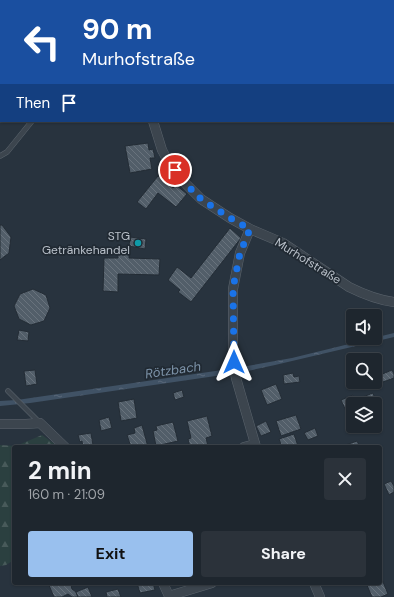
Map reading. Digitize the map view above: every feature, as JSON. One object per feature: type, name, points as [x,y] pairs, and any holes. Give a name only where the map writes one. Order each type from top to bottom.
[{"type":"street","name":"Murhofstraße","points":[[153,122],[162,150],[169,163],[180,178],[201,199],[250,229],[283,243],[349,287],[373,298],[394,302]]},
{"type":"street","points":[[250,229],[240,253],[233,288],[234,362],[236,378],[256,445]]},
{"type":"street","points":[[0,424],[40,423],[63,445]]},
{"type":"street","points":[[164,585],[168,597],[206,585]]},
{"type":"street","points":[[315,585],[320,597]]},
{"type":"lane","points":[[0,156],[7,152],[31,122]]},
{"type":"lane","points":[[8,391],[40,423]]},
{"type":"green space","points":[[42,435],[56,445],[18,445]]},
{"type":"green space","points":[[0,445],[12,446],[12,561],[6,565],[0,566]]},
{"type":"water","points":[[394,333],[394,337],[382,340],[382,336]]},
{"type":"water","points":[[346,345],[360,345],[243,372],[0,406],[0,401],[17,400],[236,368],[292,358]]},
{"type":"building","points":[[148,143],[149,150],[153,149],[155,158],[150,158],[152,169],[130,173],[125,146]]},
{"type":"building","points":[[158,176],[173,188],[176,185],[187,194],[176,207],[158,193],[146,209],[137,202]]},
{"type":"building","points":[[0,225],[2,225],[11,237],[9,253],[0,260]]},
{"type":"building","points":[[230,228],[241,238],[191,302],[178,292],[180,290],[168,280],[177,267],[191,278]]},
{"type":"building","name":"STG Getränkehandel","points":[[130,237],[146,239],[145,249],[129,246]]},
{"type":"building","points":[[118,247],[129,247],[129,258],[160,259],[159,275],[118,274],[118,292],[103,291],[104,258],[118,258]]},
{"type":"building","points":[[33,289],[46,295],[50,308],[44,321],[31,325],[19,319],[14,306],[20,294]]},
{"type":"building","points":[[19,330],[29,332],[28,341],[17,340]]},
{"type":"building","points":[[35,370],[37,384],[26,386],[24,371]]},
{"type":"building","points":[[392,370],[394,378],[383,382],[382,374]]},
{"type":"building","points":[[293,373],[294,377],[299,376],[300,382],[284,384],[283,375]]},
{"type":"building","points":[[276,384],[282,399],[267,405],[261,390]]},
{"type":"building","points":[[182,390],[184,397],[175,400],[173,393]]},
{"type":"building","points":[[373,393],[374,397],[363,397]]},
{"type":"building","points":[[346,398],[346,411],[341,400]]},
{"type":"building","points":[[134,399],[137,418],[121,421],[118,402]]},
{"type":"building","points":[[296,415],[301,429],[281,436],[276,421]]},
{"type":"building","points":[[207,416],[212,436],[206,438],[208,445],[190,445],[188,439],[191,438],[187,421]]},
{"type":"building","points":[[109,417],[112,428],[101,431],[99,420]]},
{"type":"building","points":[[266,421],[271,432],[261,436],[256,426]]},
{"type":"building","points":[[173,422],[178,441],[156,445],[153,431],[157,430],[156,426]]},
{"type":"building","points":[[142,425],[147,445],[130,445],[127,435],[135,433],[134,428]]},
{"type":"building","points":[[315,428],[318,436],[308,440],[304,433]]},
{"type":"building","points":[[91,433],[93,445],[83,445],[78,435]]},
{"type":"building","points":[[294,434],[298,445],[281,445],[279,439]]},
{"type":"building","points":[[357,441],[359,445],[346,445]]},
{"type":"building","points":[[391,481],[394,486],[394,492],[389,495],[384,484]]},
{"type":"building","points":[[382,579],[388,594],[381,597],[372,597],[367,585],[382,585]]},
{"type":"building","points":[[49,585],[71,585],[78,597],[72,597],[68,594],[62,597],[54,597]]},
{"type":"building","points":[[138,585],[154,585],[155,590],[140,593]]},
{"type":"building","points":[[88,587],[92,597],[78,597],[76,592]]},
{"type":"building","points":[[118,589],[121,597],[107,597],[106,592]]},
{"type":"place","name":"STG Getränkehandel","points":[[138,243]]},
{"type":"route","points":[[175,170],[180,178],[201,199],[250,229],[240,253],[233,288],[234,362]]},
{"type":"water label","name":"Rötzbach","points":[[173,370]]}]
